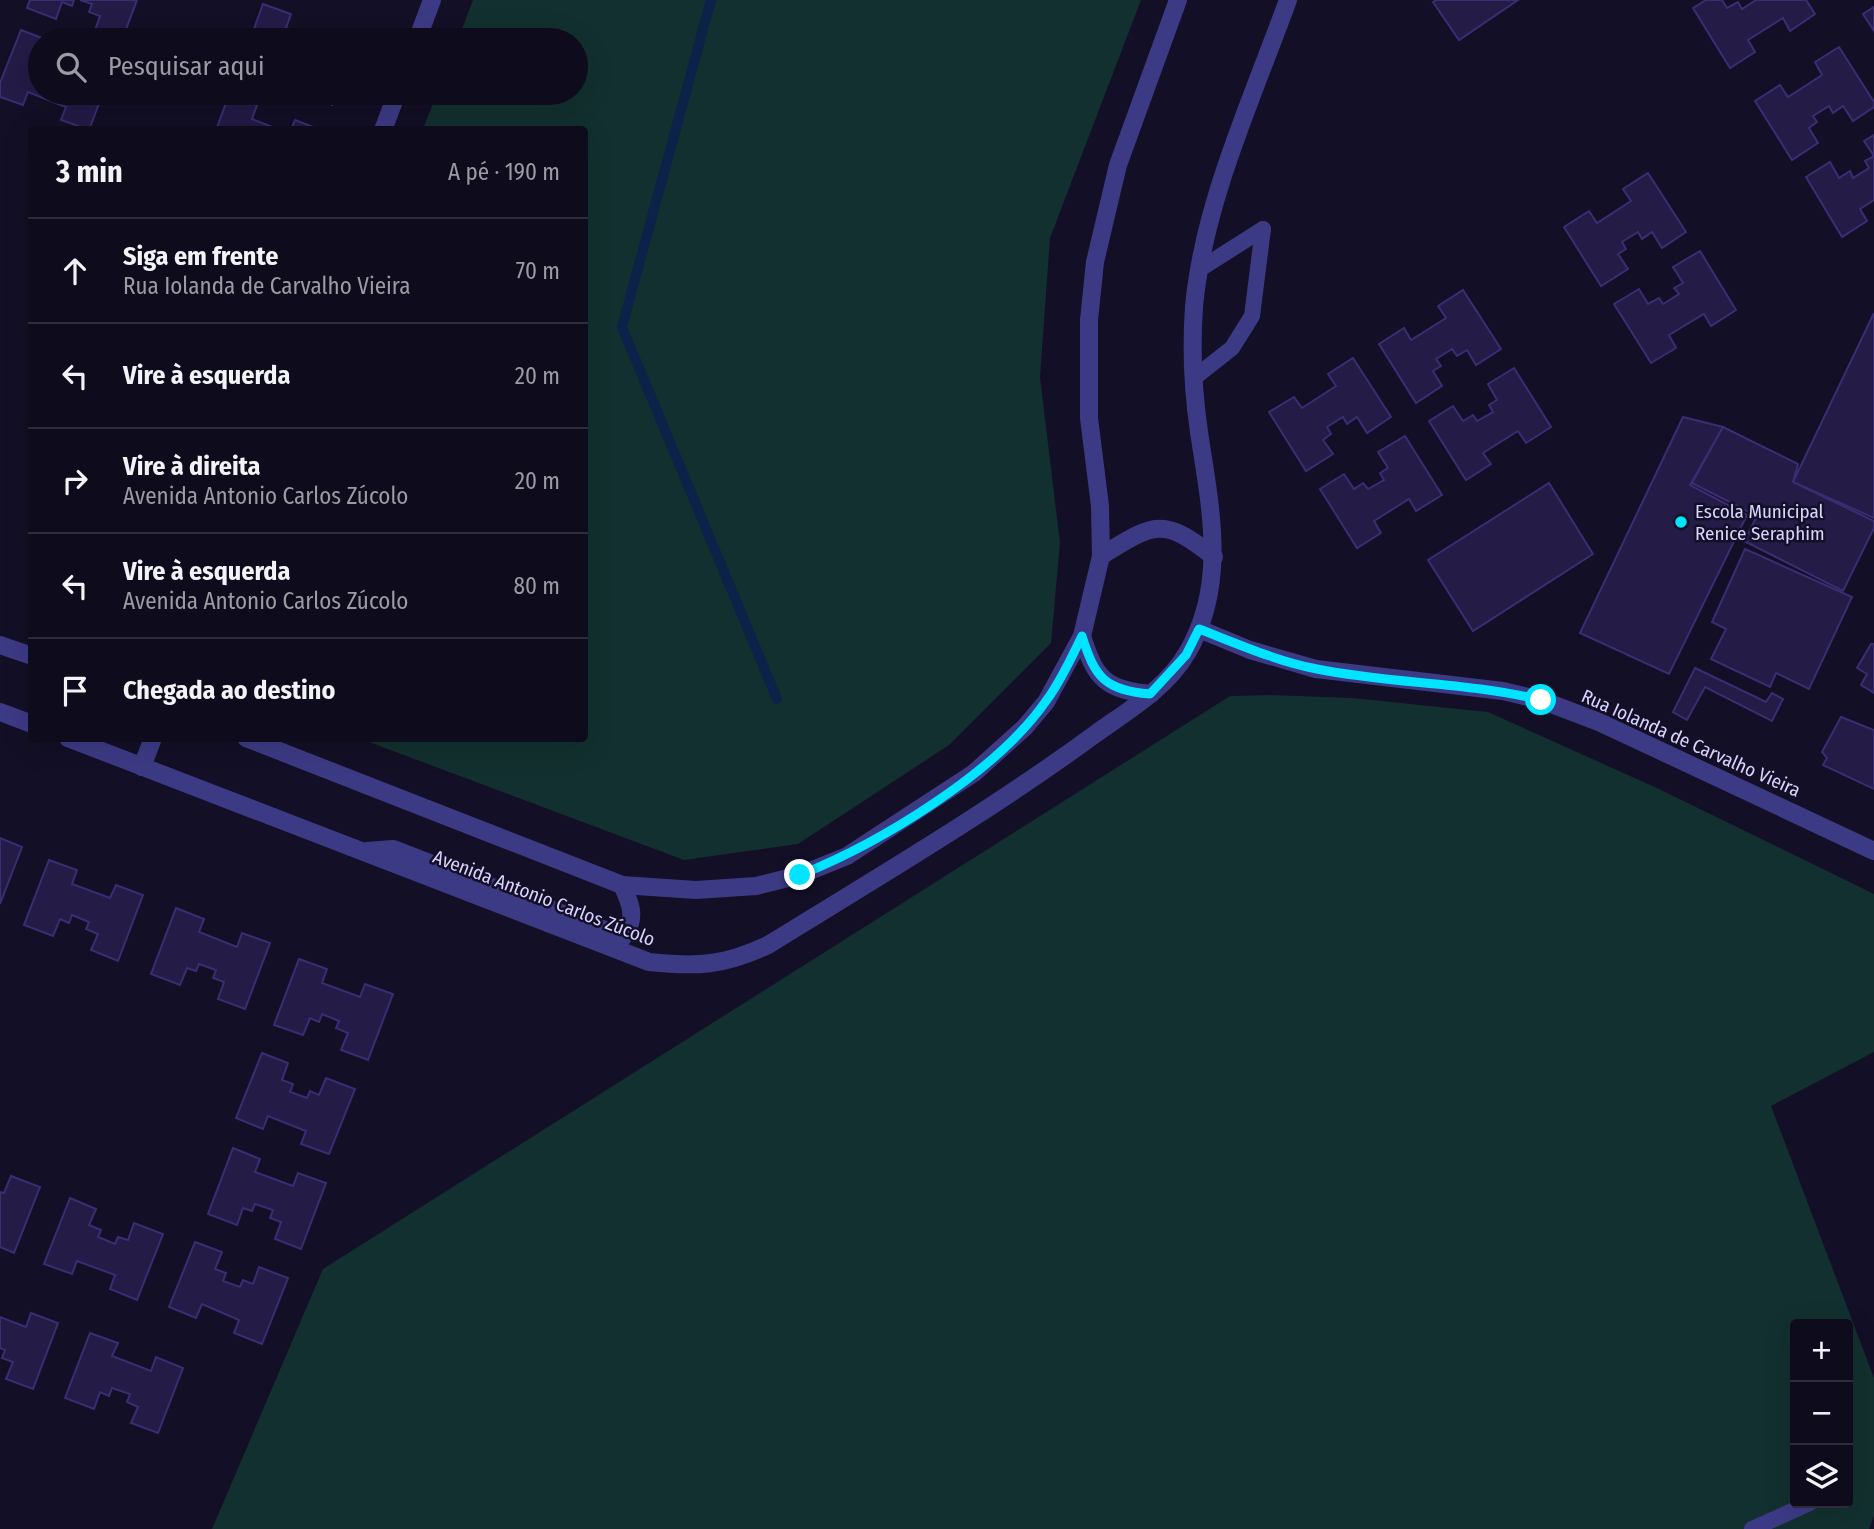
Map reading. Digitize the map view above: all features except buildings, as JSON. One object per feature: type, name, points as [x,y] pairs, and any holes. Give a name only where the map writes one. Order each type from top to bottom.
[{"type":"street","points":[[422,28],[432,0]]},
{"type":"street","points":[[256,742],[622,884],[724,891],[800,875],[847,856],[974,773],[1025,727],[1051,693],[1082,636],[1101,556],[1100,506],[1089,418],[1089,320],[1095,262],[1118,165],[1178,0]]},
{"type":"street","points":[[1082,636],[1100,677],[1112,687],[1150,694],[1186,655],[1199,629],[1209,596],[1214,557],[1209,485],[1194,378],[1194,307],[1200,269],[1229,158],[1288,0]]},
{"type":"street","points":[[385,126],[392,105]]},
{"type":"street","points":[[1101,556],[1129,538],[1164,527],[1177,530],[1214,557]]},
{"type":"street","name":"Rua Iolanda de Carvalho Vieira","points":[[1199,629],[1250,650],[1316,669],[1503,691],[1541,700],[1609,726],[1874,851]]},
{"type":"street","points":[[0,645],[28,655]]},
{"type":"street","name":"Avenida Antonio Carlos Zúcolo","points":[[78,742],[649,962],[690,966],[716,965],[768,945],[1033,780],[1150,694]]},
{"type":"street","points":[[0,712],[28,722]]},
{"type":"street","points":[[142,767],[151,742]]},
{"type":"street","name":"Avenida Antonio Carlos Zúcolo","points":[[364,851],[393,849],[623,937],[633,918],[632,907],[622,884]]},
{"type":"lane","points":[[1194,378],[1232,348],[1252,316],[1263,229],[1200,269]]},
{"type":"lane","points":[[1752,1529],[1799,1508]]},
{"type":"green space","points":[[473,0],[1141,0],[1050,238],[1040,377],[1060,543],[1051,643],[949,745],[798,844],[684,860],[369,742],[588,742],[588,126],[424,126],[432,105],[588,105],[588,28],[462,28]]},
{"type":"green space","points":[[1230,696],[1352,698],[1488,712],[1659,789],[1874,894],[1874,1052],[1771,1106],[1852,1319],[1790,1319],[1790,1508],[1853,1508],[1853,1323],[1874,1378],[1874,1516],[1869,1529],[212,1529],[323,1269]]},
{"type":"waterway","points":[[711,0],[622,327],[777,699]]},
{"type":"place","name":"Escola Municipal Renice Seraphim","points":[[1681,522]]},
{"type":"route","points":[[800,875],[847,856],[974,773],[1025,727],[1046,702],[1082,636],[1092,665],[1100,677],[1112,687],[1131,692],[1150,694],[1171,675],[1186,655],[1199,629],[1250,650],[1316,669],[1445,683],[1503,691],[1541,700]]}]
